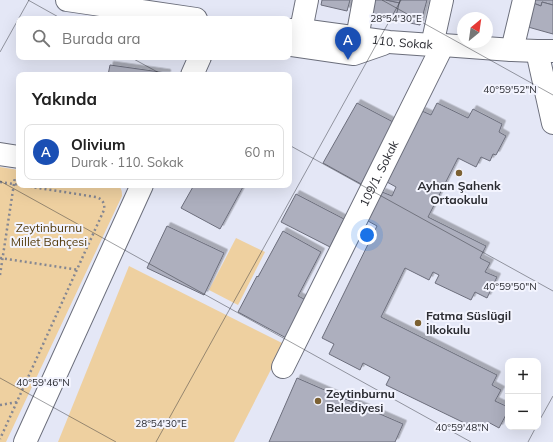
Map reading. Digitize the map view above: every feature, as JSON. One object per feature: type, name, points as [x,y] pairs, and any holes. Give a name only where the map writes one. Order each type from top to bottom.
[{"type":"street","points":[[67,0],[127,4],[182,16]]},
{"type":"street","points":[[306,0],[293,34],[292,45],[354,54],[389,42]]},
{"type":"street","points":[[357,38],[364,0]]},
{"type":"street","name":"109/1. Sokak","points":[[283,367],[437,45],[442,0]]},
{"type":"street","points":[[512,50],[524,0]]},
{"type":"street","name":"110. Sokak","points":[[293,34],[357,38],[389,42],[545,51]]},
{"type":"street","points":[[545,51],[553,123]]},
{"type":"street","points":[[193,72],[199,60]]},
{"type":"street","points":[[25,442],[141,188]]},
{"type":"path","points":[[0,275],[1,259],[14,184],[12,156]]},
{"type":"path","points":[[0,182],[14,184]]},
{"type":"path","points":[[0,439],[105,206],[100,198],[39,188]]},
{"type":"path","points":[[1,259],[102,273]]},
{"type":"green space","name":"Zeytinburnu Millet Bahçesi","points":[[0,167],[16,170],[16,188],[120,188],[122,196],[6,442],[0,442]]},
{"type":"green space","points":[[236,238],[265,252],[238,305],[209,290]]},
{"type":"green space","points":[[129,266],[284,344],[234,442],[58,442]]},
{"type":"building","points":[[322,0],[350,0],[347,11],[321,5]]},
{"type":"building","points":[[374,0],[386,0],[400,3],[395,20],[370,15]]},
{"type":"building","points":[[386,0],[400,0],[400,3]]},
{"type":"building","points":[[400,0],[427,0],[420,25],[395,20]]},
{"type":"building","points":[[534,0],[553,0],[553,5],[542,2],[541,6],[533,3]]},
{"type":"building","points":[[542,2],[553,5],[553,34],[528,27],[533,3],[541,6]]},
{"type":"building","points":[[110,65],[160,72],[109,72]]},
{"type":"building","points":[[357,103],[395,123],[361,184],[323,163]]},
{"type":"building","points":[[437,103],[468,118],[473,109],[502,124],[499,132],[506,136],[496,155],[493,154],[490,161],[481,157],[476,167],[458,158],[428,217],[486,246],[480,258],[490,263],[485,272],[497,277],[487,298],[475,292],[471,300],[435,283],[439,275],[433,272],[429,280],[405,268],[381,317],[497,375],[492,385],[501,390],[495,401],[505,406],[505,417],[499,428],[488,422],[483,432],[386,385],[390,377],[363,363],[360,370],[329,354],[334,344],[322,338],[377,226],[368,221],[382,192],[392,196],[396,187],[387,182],[422,111],[431,115]]},
{"type":"building","points":[[192,188],[242,188],[220,229],[181,208]]},
{"type":"building","points":[[296,194],[344,219],[330,247],[281,222]]},
{"type":"building","points":[[167,226],[224,253],[204,295],[147,268]]},
{"type":"building","points":[[283,231],[321,252],[298,296],[308,301],[288,339],[238,312]]},
{"type":"building","name":"Zeytinburnu Belediyesi","points":[[297,378],[403,424],[395,442],[269,442]]},
{"type":"place","name":"Olivium","points":[[348,60]]},
{"type":"place","name":"Ayhan Şahenk Ortaokulu","points":[[459,173]]},
{"type":"place","name":"Fatma Süslügil İlkokulu","points":[[418,323]]},
{"type":"place","name":"Zeytinburnu Belediyesi","points":[[318,401]]}]
